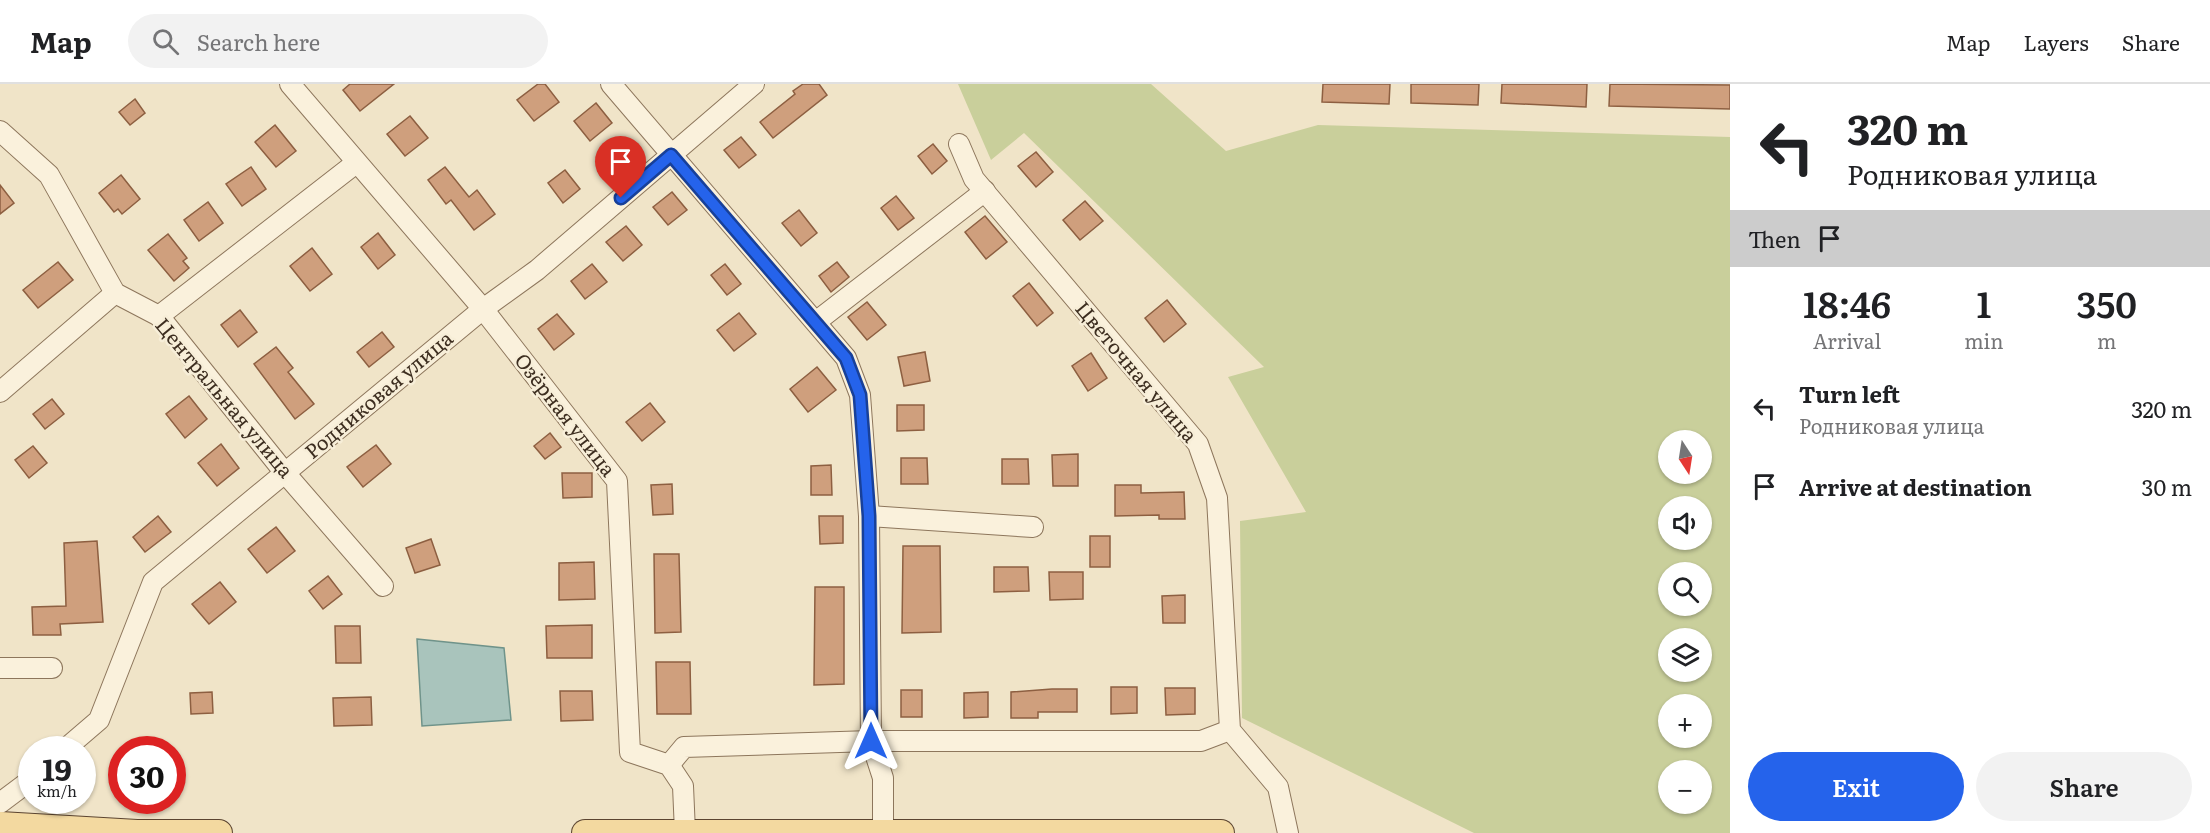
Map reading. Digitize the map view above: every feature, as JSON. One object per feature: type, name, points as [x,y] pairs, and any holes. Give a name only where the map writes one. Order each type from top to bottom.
[{"type":"main road","points":[[0,825],[136,833],[219,833]]},
{"type":"main road","points":[[585,833],[1221,833]]},
{"type":"street","name":"Озёрная улица","points":[[291,84],[356,163],[483,309],[617,481],[630,752],[669,765]]},
{"type":"street","points":[[611,84],[817,321],[846,358],[860,395],[869,516],[871,741],[883,778],[883,832]]},
{"type":"street","name":"Родниковая улица","points":[[80,736],[99,720],[153,582],[483,309],[537,270],[753,84]]},
{"type":"street","points":[[0,131],[49,175],[115,293],[0,392]]},
{"type":"street","name":"Цветочная улица","points":[[959,144],[974,178],[1198,444],[1217,498],[1230,730]]},
{"type":"street","points":[[159,316],[356,163]]},
{"type":"street","points":[[817,321],[985,191]]},
{"type":"street","name":"Центральная улица","points":[[115,293],[159,316],[285,472],[383,586]]},
{"type":"street","points":[[869,516],[1033,527]]},
{"type":"street","points":[[0,668],[52,668]]},
{"type":"street","points":[[695,832],[683,786],[669,765],[684,747],[871,741],[1201,741],[1230,730],[1278,787],[1288,833]]},
{"type":"street","points":[[0,803],[18,790]]},
{"type":"green space","points":[[958,84],[1151,84],[1226,151],[1318,125],[1730,137],[1730,833],[1474,833],[1242,718],[1240,521],[1306,512],[1228,377],[1264,367],[1024,133],[991,160]]},
{"type":"water","points":[[417,639],[504,648],[511,720],[422,726]]},
{"type":"building","points":[[350,84],[394,84],[360,111],[343,90]]},
{"type":"building","points":[[538,84],[545,84],[559,102],[534,121],[517,100]]},
{"type":"building","points":[[803,84],[819,84],[827,95],[773,138],[760,122],[795,94],[793,91]]},
{"type":"building","points":[[1323,84],[1390,84],[1389,104],[1322,102]]},
{"type":"building","points":[[1411,84],[1479,84],[1478,105],[1411,103]]},
{"type":"building","points":[[1502,84],[1587,84],[1586,107],[1501,103]]},
{"type":"building","points":[[1610,84],[1730,85],[1730,109],[1609,106]]},
{"type":"building","points":[[135,99],[145,113],[130,125],[119,112]]},
{"type":"building","points":[[596,103],[612,123],[590,141],[574,121]]},
{"type":"building","points":[[410,116],[428,138],[405,156],[387,134]]},
{"type":"building","points":[[275,125],[296,151],[276,167],[255,142]]},
{"type":"building","points":[[741,137],[756,155],[739,168],[724,150]]},
{"type":"building","points":[[933,144],[947,161],[932,174],[918,156]]},
{"type":"building","points":[[1036,152],[1053,172],[1036,187],[1018,166]]},
{"type":"building","points":[[251,167],[266,189],[242,206],[226,184]]},
{"type":"building","points":[[445,167],[469,197],[477,190],[495,214],[474,230],[451,200],[446,204],[428,180]]},
{"type":"building","points":[[565,170],[580,189],[563,203],[548,183]]},
{"type":"building","points":[[121,175],[140,199],[122,214],[118,209],[114,212],[99,193]]},
{"type":"building","points":[[0,185],[14,203],[0,214]]},
{"type":"building","points":[[672,192],[687,210],[668,225],[653,207]]},
{"type":"building","points":[[896,196],[914,218],[898,230],[881,208]]},
{"type":"building","points":[[1085,201],[1103,221],[1080,240],[1063,220]]},
{"type":"building","points":[[208,202],[223,223],[199,241],[184,220]]},
{"type":"building","points":[[799,210],[817,233],[801,246],[782,223]]},
{"type":"building","points":[[985,216],[1007,242],[986,259],[965,232]]},
{"type":"building","points":[[626,226],[642,245],[623,261],[606,242]]},
{"type":"building","points":[[378,233],[395,255],[378,269],[361,247]]},
{"type":"building","points":[[168,234],[187,258],[183,261],[189,268],[174,281],[148,250]]},
{"type":"building","points":[[312,248],[332,274],[310,291],[290,266]]},
{"type":"building","points":[[58,262],[73,280],[38,308],[23,290]]},
{"type":"building","points":[[837,262],[849,277],[831,292],[819,276]]},
{"type":"building","points":[[592,264],[607,282],[585,299],[571,281]]},
{"type":"building","points":[[725,264],[741,284],[727,295],[711,275]]},
{"type":"building","points":[[1029,283],[1053,313],[1037,326],[1013,296]]},
{"type":"building","points":[[1167,300],[1186,324],[1164,342],[1145,318]]},
{"type":"building","points":[[867,302],[886,325],[867,340],[848,317]]},
{"type":"building","points":[[240,310],[257,332],[238,347],[221,325]]},
{"type":"building","points":[[739,313],[756,334],[734,351],[717,330]]},
{"type":"building","points":[[557,314],[574,334],[554,350],[538,329]]},
{"type":"building","points":[[382,332],[394,347],[369,367],[357,352]]},
{"type":"building","points":[[276,347],[293,368],[288,372],[314,404],[295,419],[254,364]]},
{"type":"building","points":[[925,352],[930,381],[904,386],[898,357]]},
{"type":"building","points":[[1091,353],[1107,378],[1088,391],[1072,366]]},
{"type":"building","points":[[817,367],[836,390],[808,412],[790,389]]},
{"type":"building","points":[[189,396],[207,419],[185,438],[166,414]]},
{"type":"building","points":[[52,399],[64,414],[45,429],[33,414]]},
{"type":"building","points":[[650,403],[665,422],[642,441],[626,422]]},
{"type":"building","points":[[897,405],[924,405],[924,430],[897,431]]},
{"type":"building","points":[[550,433],[561,447],[545,459],[534,446]]},
{"type":"building","points":[[221,444],[239,468],[217,486],[198,463]]},
{"type":"building","points":[[376,445],[391,464],[363,487],[347,467]]},
{"type":"building","points":[[33,446],[47,463],[29,478],[15,460]]},
{"type":"building","points":[[1078,454],[1078,486],[1053,486],[1052,455]]},
{"type":"building","points":[[901,458],[927,458],[928,484],[901,484]]},
{"type":"building","points":[[1002,459],[1028,459],[1029,484],[1002,484]]},
{"type":"building","points":[[831,465],[832,495],[811,495],[811,466]]},
{"type":"building","points":[[562,473],[592,473],[592,497],[563,498]]},
{"type":"building","points":[[672,484],[673,514],[653,515],[651,485]]},
{"type":"building","points":[[1115,485],[1141,485],[1141,493],[1184,492],[1185,519],[1159,519],[1159,515],[1115,516]]},
{"type":"building","points":[[158,516],[171,532],[145,552],[133,537]]},
{"type":"building","points":[[819,516],[843,516],[843,543],[820,544]]},
{"type":"building","points":[[276,527],[295,551],[267,573],[248,549]]},
{"type":"building","points":[[1090,536],[1110,536],[1110,567],[1090,567]]},
{"type":"building","points":[[431,539],[440,565],[415,573],[406,548]]},
{"type":"building","points":[[97,541],[103,622],[60,624],[61,635],[33,635],[32,607],[66,606],[64,543]]},
{"type":"building","points":[[903,546],[940,546],[941,632],[902,633]]},
{"type":"building","points":[[654,554],[679,554],[681,632],[655,633]]},
{"type":"building","points":[[594,562],[595,599],[559,600],[559,563]]},
{"type":"building","points":[[994,567],[1028,567],[1029,591],[994,592]]},
{"type":"building","points":[[1049,572],[1083,572],[1083,599],[1050,600]]},
{"type":"building","points":[[328,576],[342,594],[323,609],[309,591]]},
{"type":"building","points":[[220,582],[236,602],[209,624],[192,604]]},
{"type":"building","points":[[815,587],[844,587],[844,684],[814,685]]},
{"type":"building","points":[[1185,595],[1185,623],[1163,623],[1162,596]]},
{"type":"building","points":[[592,625],[592,658],[547,658],[546,626]]},
{"type":"building","points":[[335,626],[360,626],[361,663],[336,663]]},
{"type":"building","points":[[656,662],[690,662],[691,714],[657,714]]},
{"type":"building","points":[[1111,687],[1137,687],[1137,713],[1111,714]]},
{"type":"building","points":[[1165,688],[1195,688],[1195,714],[1166,715]]},
{"type":"building","points":[[1077,689],[1077,712],[1038,712],[1038,718],[1011,718],[1011,692]]},
{"type":"building","points":[[901,690],[922,690],[922,717],[901,717]]},
{"type":"building","points":[[560,691],[592,691],[593,720],[561,721]]},
{"type":"building","points":[[212,692],[213,713],[191,714],[190,693]]},
{"type":"building","points":[[988,692],[988,717],[964,718],[964,693]]},
{"type":"building","points":[[371,697],[372,725],[334,726],[333,698]]},
{"type":"route","points":[[621,198],[671,155],[817,321],[846,358],[860,395],[869,516],[871,741]]}]
